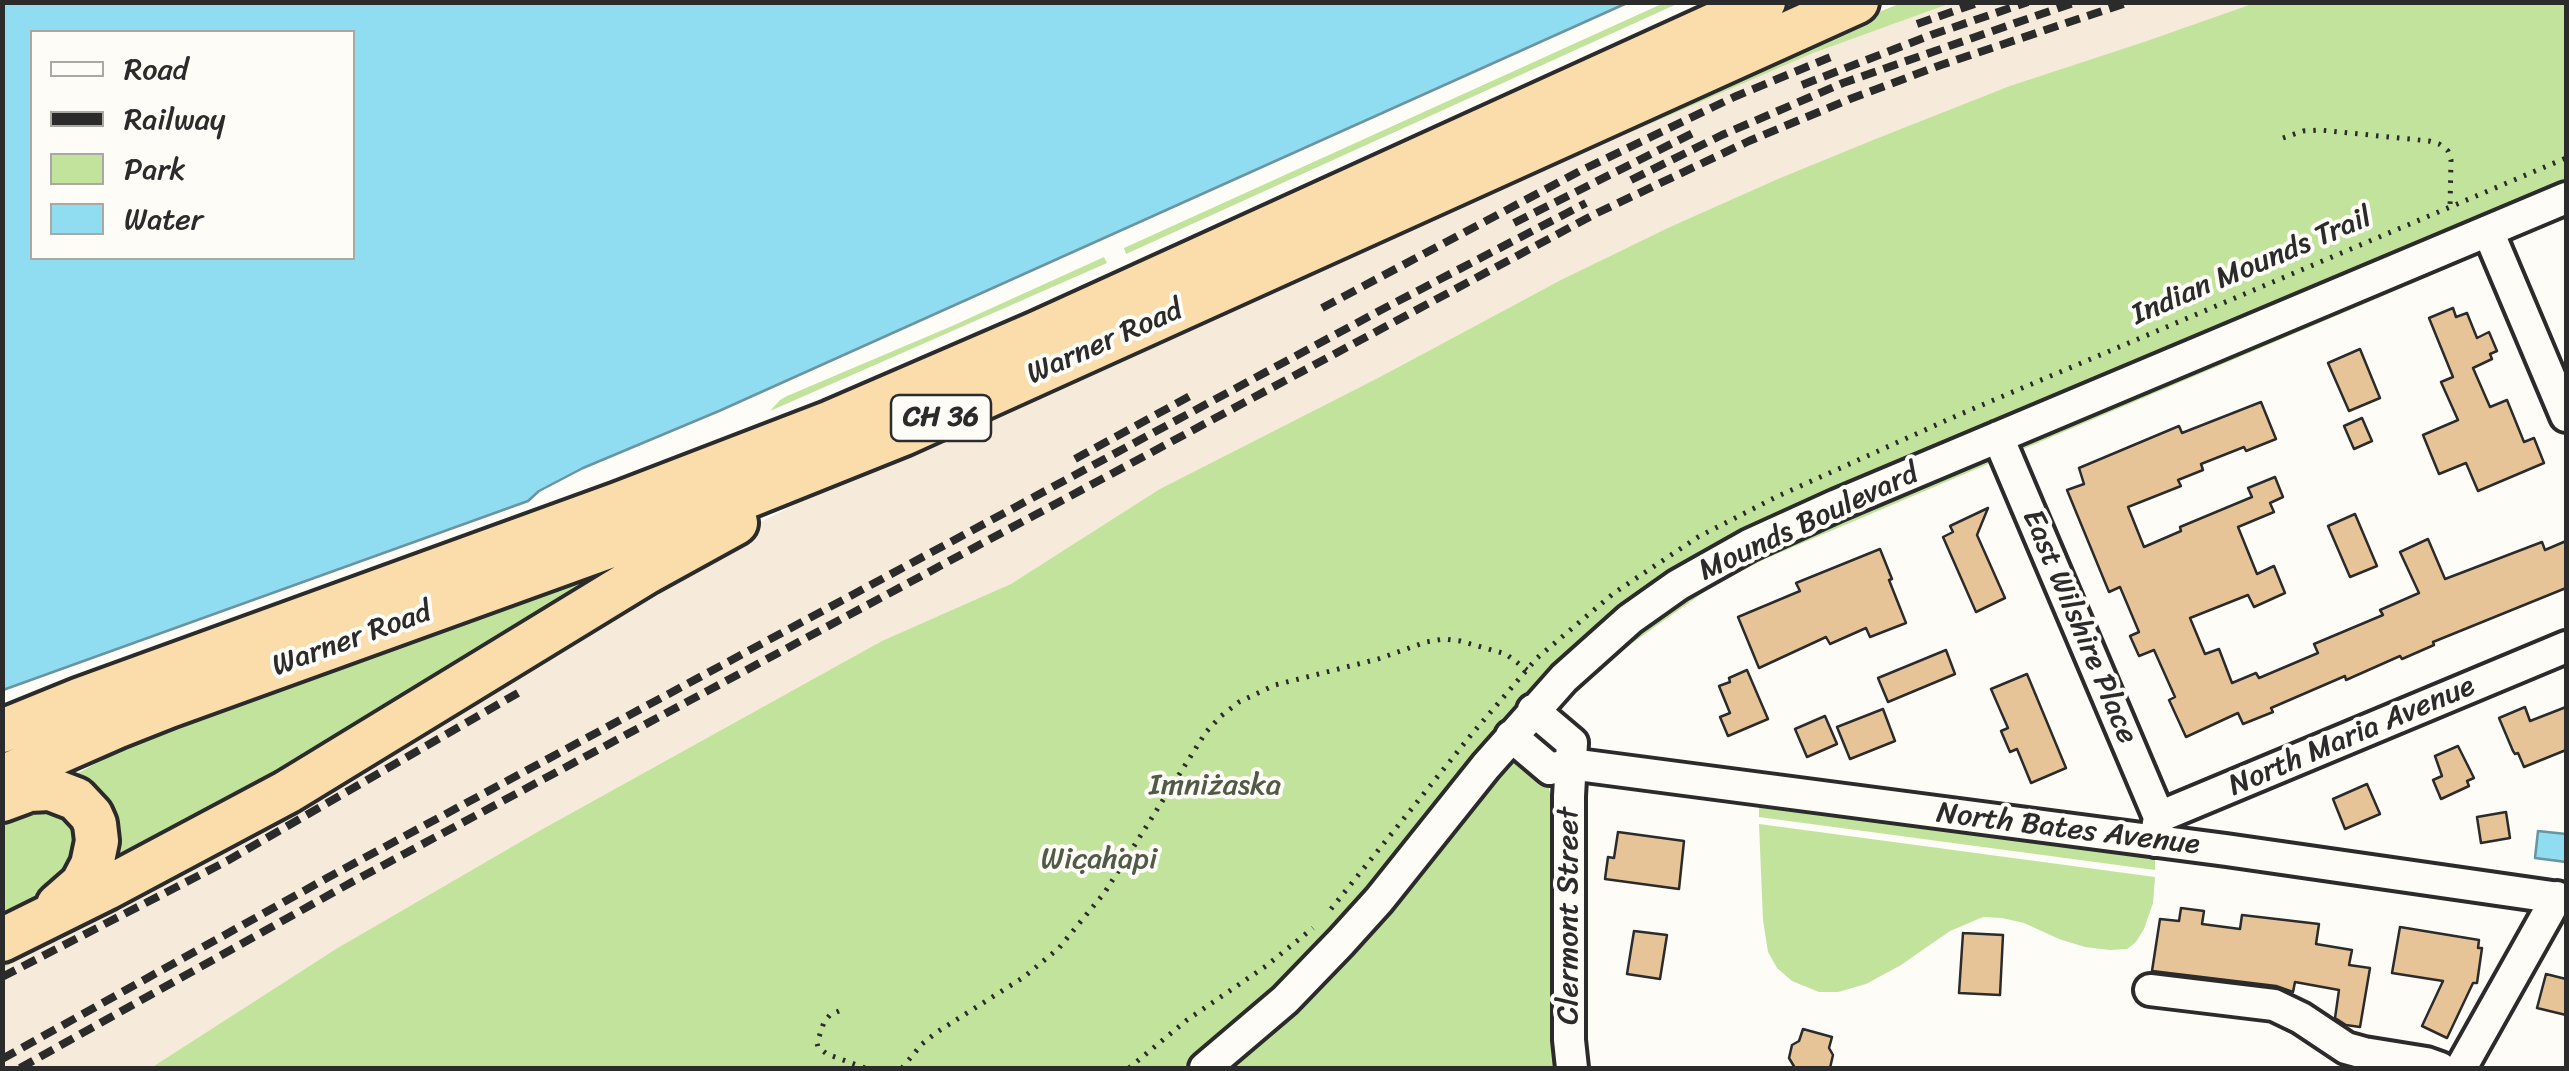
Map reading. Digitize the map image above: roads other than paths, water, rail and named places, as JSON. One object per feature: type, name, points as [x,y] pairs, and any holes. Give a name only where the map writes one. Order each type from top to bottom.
[{"type":"highway","name":"Warner Road","points":[[2,730],[831,422],[1037,333],[1764,2]]},
{"type":"highway","name":"Warner Road","points":[[2,777],[134,720],[796,479],[1857,2]]},
{"type":"highway","points":[[2,938],[107,888],[288,792],[647,572],[903,434]]},
{"type":"highway","points":[[2,800],[36,789],[64,793],[88,810],[97,841],[88,874],[74,892],[2,938]]},
{"type":"street","name":"Mounds Boulevard","points":[[1205,1068],[1284,1000],[1380,900],[1511,736],[1564,678],[1604,640],[1702,571],[1823,512],[2566,198]]},
{"type":"street","points":[[2488,231],[2566,416]]},
{"type":"street","name":"East Wilshire Place","points":[[1998,438],[2157,829]]},
{"type":"street","name":"North Maria Avenue","points":[[2157,829],[2566,646]]},
{"type":"street","name":"Clermont Street","points":[[1533,710],[1572,743],[1572,1068]]},
{"type":"street","name":"Clermont Street","points":[[1511,736],[1550,769],[1570,764]]},
{"type":"street","name":"North Bates Avenue","points":[[1570,764],[2157,829],[2562,898]]},
{"type":"street","points":[[2460,1068],[2562,898]]},
{"type":"street","points":[[2150,990],[2274,1006],[2346,1048],[2440,1068]]},
{"type":"water","points":[[3,2],[1627,2],[719,411],[583,468],[528,501],[3,690]]},
{"type":"water","points":[[2538,831],[2566,834],[2566,862],[2535,858]]},
{"type":"railway","points":[[1917,24],[1980,2]]},
{"type":"railway","points":[[1802,85],[2028,2]]},
{"type":"railway","points":[[1631,180],[1722,135],[1843,83],[2076,2]]},
{"type":"railway","points":[[20,1068],[352,882],[1595,214],[1749,141],[1850,99],[2129,2]]},
{"type":"railway","points":[[1322,308],[1580,171],[1734,97],[1833,56]]},
{"type":"railway","points":[[1514,223],[1693,133]]},
{"type":"railway","points":[[2,1059],[327,878],[1586,203]]},
{"type":"railway","points":[[1075,459],[1192,395]]},
{"type":"railway","points":[[2,977],[227,861],[518,693]]},
{"type":"park label","name":"Imniżaska","points":[[1215,786]]},
{"type":"park label","name":"Wic̣aḣapi","points":[[1099,860]]}]
